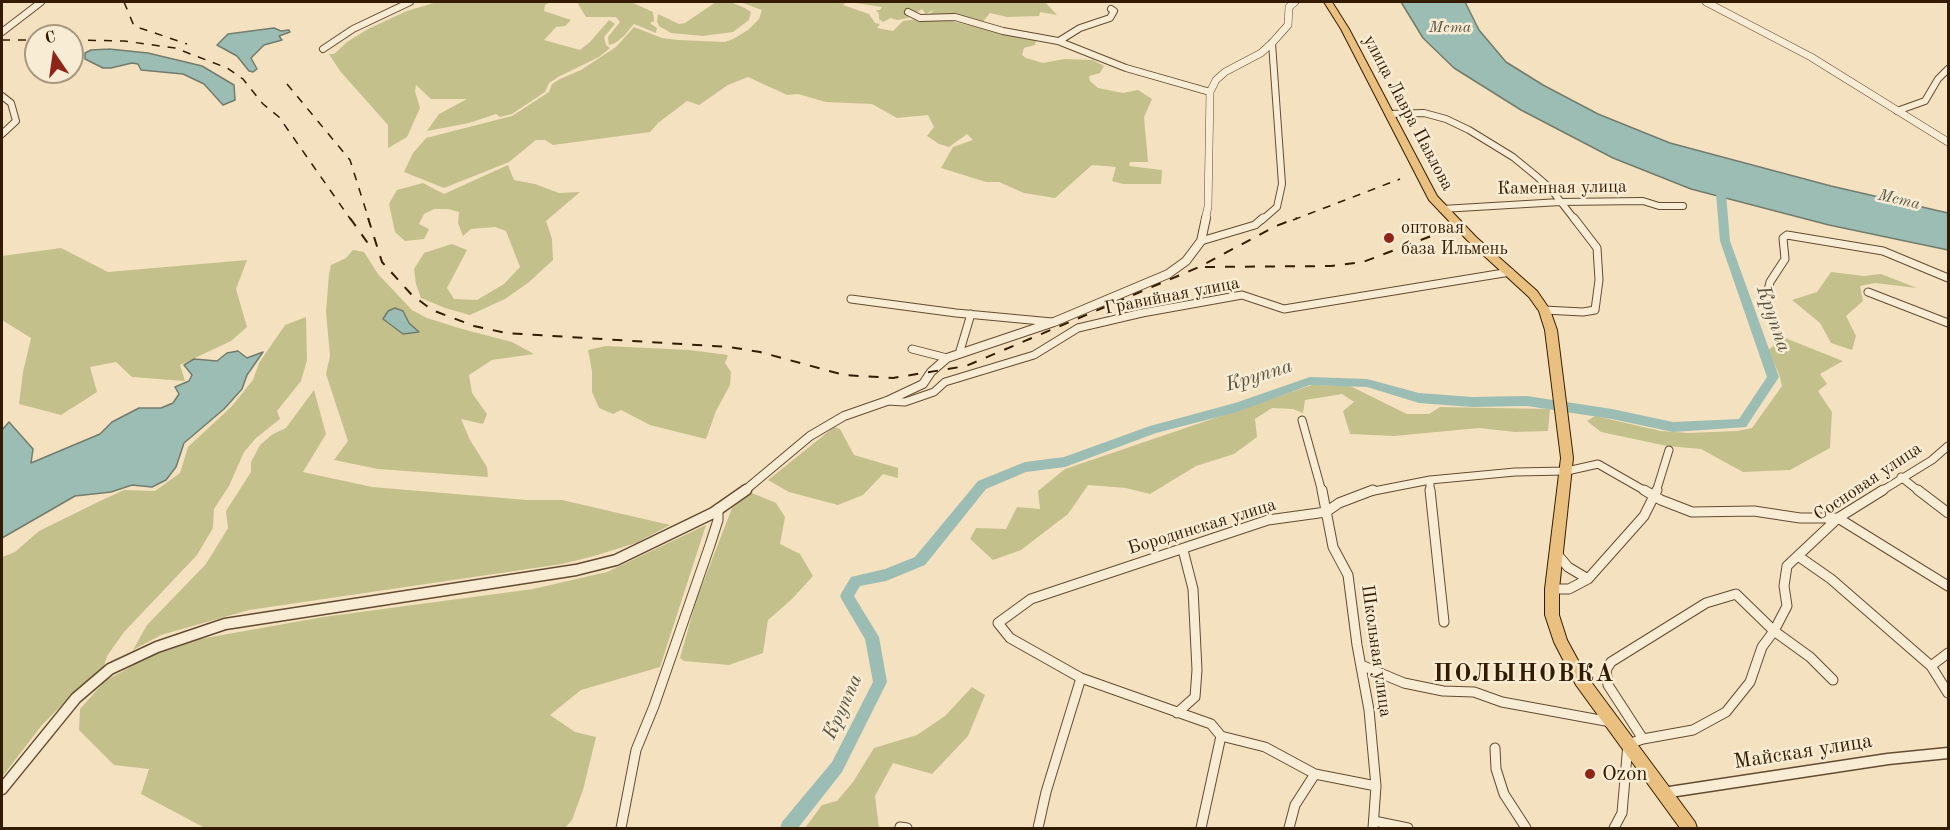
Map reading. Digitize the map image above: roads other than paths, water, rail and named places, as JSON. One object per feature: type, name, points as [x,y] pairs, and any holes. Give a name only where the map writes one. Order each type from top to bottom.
[{"type":"main road","name":"улица Лавра Павлова","points":[[1328,2],[1389,114],[1419,175],[1442,209],[1533,294],[1544,310]]},
{"type":"main road","points":[[1544,310],[1551,330],[1567,471],[1552,589],[1552,615],[1561,642],[1581,680],[1686,827]]},
{"type":"street","points":[[2,32],[41,2]]},
{"type":"street","points":[[323,50],[353,29],[410,2]]},
{"type":"street","points":[[2,789],[76,698],[110,669],[157,647],[225,624],[576,570],[616,560],[651,545],[718,509],[771,470],[810,436],[844,416],[887,401],[923,384],[931,372],[947,358],[1054,322],[1168,274],[1186,261],[1201,241],[1208,207],[1210,92],[1225,72],[1261,53],[1272,43],[1288,25],[1289,7],[1295,2]]},
{"type":"street","points":[[1706,2],[1811,57],[1948,142]]},
{"type":"street","points":[[1067,40],[1080,28],[1110,18],[1114,11],[1111,9]]},
{"type":"street","points":[[908,12],[920,18],[955,16],[1004,31],[1059,41],[1067,40],[1126,68],[1210,92]]},
{"type":"street","points":[[1201,241],[1255,225],[1277,207],[1282,184],[1272,43]]},
{"type":"street","points":[[1897,111],[1925,100],[1938,79],[1948,69]]},
{"type":"street","points":[[2,96],[11,103],[16,121],[2,134]]},
{"type":"street","points":[[1389,114],[1424,113],[1459,124],[1512,158],[1550,188],[1597,248],[1599,280],[1595,310],[1583,312],[1544,310]]},
{"type":"street","name":"Каменная улица","points":[[1442,209],[1560,202],[1643,201],[1659,206],[1683,206]]},
{"type":"street","points":[[1766,299],[1770,282],[1785,259],[1784,238],[1787,235],[1883,252],[1948,278]]},
{"type":"street","name":"Гравийная улица","points":[[887,401],[905,402],[934,392],[945,382],[1034,355],[1078,328],[1142,314],[1242,295],[1284,309],[1510,272]]},
{"type":"street","points":[[1868,292],[1948,323]]},
{"type":"street","points":[[851,299],[1054,322]]},
{"type":"street","points":[[959,354],[971,314]]},
{"type":"street","points":[[912,349],[947,358]]},
{"type":"street","name":"Школьная улица","points":[[1302,420],[1333,547],[1348,575],[1369,710],[1376,786],[1374,825]]},
{"type":"street","name":"Сосновая улица","points":[[1643,739],[1693,730],[1726,712],[1750,682],[1762,647],[1774,631],[1786,606],[1784,586],[1787,566],[1820,533],[1838,519],[1901,477],[1932,460],[1948,446]]},
{"type":"street","points":[[1552,589],[1569,589],[1588,579],[1637,524],[1655,496],[1669,450]]},
{"type":"street","name":"Бородинская улица","points":[[1081,678],[1010,638],[998,623],[1031,599],[1268,520],[1326,512],[1339,503],[1377,489],[1430,480],[1515,472],[1567,471],[1598,464],[1655,496],[1692,512],[1754,511],[1800,518],[1838,519]]},
{"type":"street","points":[[1901,477],[1948,513]]},
{"type":"street","points":[[1430,480],[1430,504],[1444,622]]},
{"type":"street","points":[[621,828],[636,750],[654,706],[710,545],[718,520],[718,509]]},
{"type":"street","points":[[1838,519],[1948,586]]},
{"type":"street","points":[[1178,713],[1195,697],[1197,669],[1193,589],[1183,550]]},
{"type":"street","points":[[1556,552],[1568,567],[1588,579]]},
{"type":"street","points":[[1798,556],[1831,579],[1931,666],[1948,693]]},
{"type":"street","points":[[1614,828],[1622,813],[1628,744],[1643,739],[1608,685],[1606,670],[1611,662],[1706,603],[1736,594],[1774,631],[1810,657],[1833,680]]},
{"type":"street","points":[[1931,666],[1948,653]]},
{"type":"street","points":[[1361,665],[1404,683],[1443,691],[1474,692],[1502,702],[1612,722]]},
{"type":"street","points":[[1038,828],[1046,792],[1081,678],[1211,724],[1221,736],[1265,747],[1315,774],[1376,786]]},
{"type":"street","points":[[1201,828],[1221,736]]},
{"type":"street","points":[[1495,748],[1496,769],[1504,794],[1526,828]]},
{"type":"street","name":"Майская улица","points":[[1663,793],[1876,761],[1948,753]]},
{"type":"street","points":[[1288,828],[1295,805],[1315,774]]},
{"type":"street","points":[[1374,825],[1408,828]]},
{"type":"water","name":"Мста","points":[[1401,2],[1465,2],[1479,30],[1506,62],[1543,85],[1598,114],[1670,143],[1831,186],[1948,213],[1948,250],[1829,225],[1691,189],[1613,158],[1521,110],[1454,68],[1423,38]]},
{"type":"water","points":[[274,28],[290,32],[279,36],[282,40],[264,45],[251,58],[257,69],[253,72],[249,71],[237,56],[217,45],[228,34]]},
{"type":"water","points":[[109,49],[148,53],[202,66],[234,85],[235,100],[223,105],[204,84],[183,74],[141,70],[138,64],[132,63],[103,68],[85,59],[85,53],[91,50]]},
{"type":"water","points":[[395,308],[403,311],[409,323],[419,332],[403,334],[383,319],[388,311]]},
{"type":"water","points":[[238,351],[247,358],[263,352],[247,375],[242,389],[224,409],[184,443],[176,467],[166,480],[152,487],[132,485],[111,492],[75,496],[2,538],[2,430],[9,422],[33,449],[31,463],[100,434],[112,422],[139,408],[161,408],[173,403],[179,394],[175,387],[189,381],[192,375],[184,365],[194,359],[217,361],[227,353]]},
{"type":"waterway","name":"Круппа","points":[[788,828],[837,767],[880,682],[872,637],[847,596],[856,581],[886,575],[920,561],[982,485],[1025,467],[1065,462],[1154,429],[1237,407],[1310,381],[1367,383],[1419,398],[1472,402],[1527,401],[1612,414],[1673,427],[1742,424],[1773,377],[1725,241],[1720,182]]},
{"type":"railway","points":[[124,2],[134,26],[187,44]]},
{"type":"railway","points":[[2,40],[24,40]]},
{"type":"railway","points":[[84,40],[124,41],[175,48],[227,68],[243,79],[263,104],[279,117],[351,220]]},
{"type":"railway","points":[[287,84],[350,160],[369,220]]},
{"type":"railway","points":[[1293,220],[1400,179]]},
{"type":"railway","points":[[350,218],[372,249]]},
{"type":"railway","points":[[368,218],[382,262],[411,294],[432,310],[474,326],[506,333],[729,347],[760,352],[844,375],[893,378],[966,366],[1199,267],[1276,226],[1297,218]]},
{"type":"railway","points":[[1205,267],[1331,266],[1363,262],[1447,230]]},
{"type":"place","name":"оптовая база Ильмень","points":[[1389,238]]},
{"type":"place","name":"Ozon","points":[[1590,774]]},
{"type":"district","name":"ПОЛЫНОВКА","points":[[1524,675]]}]
